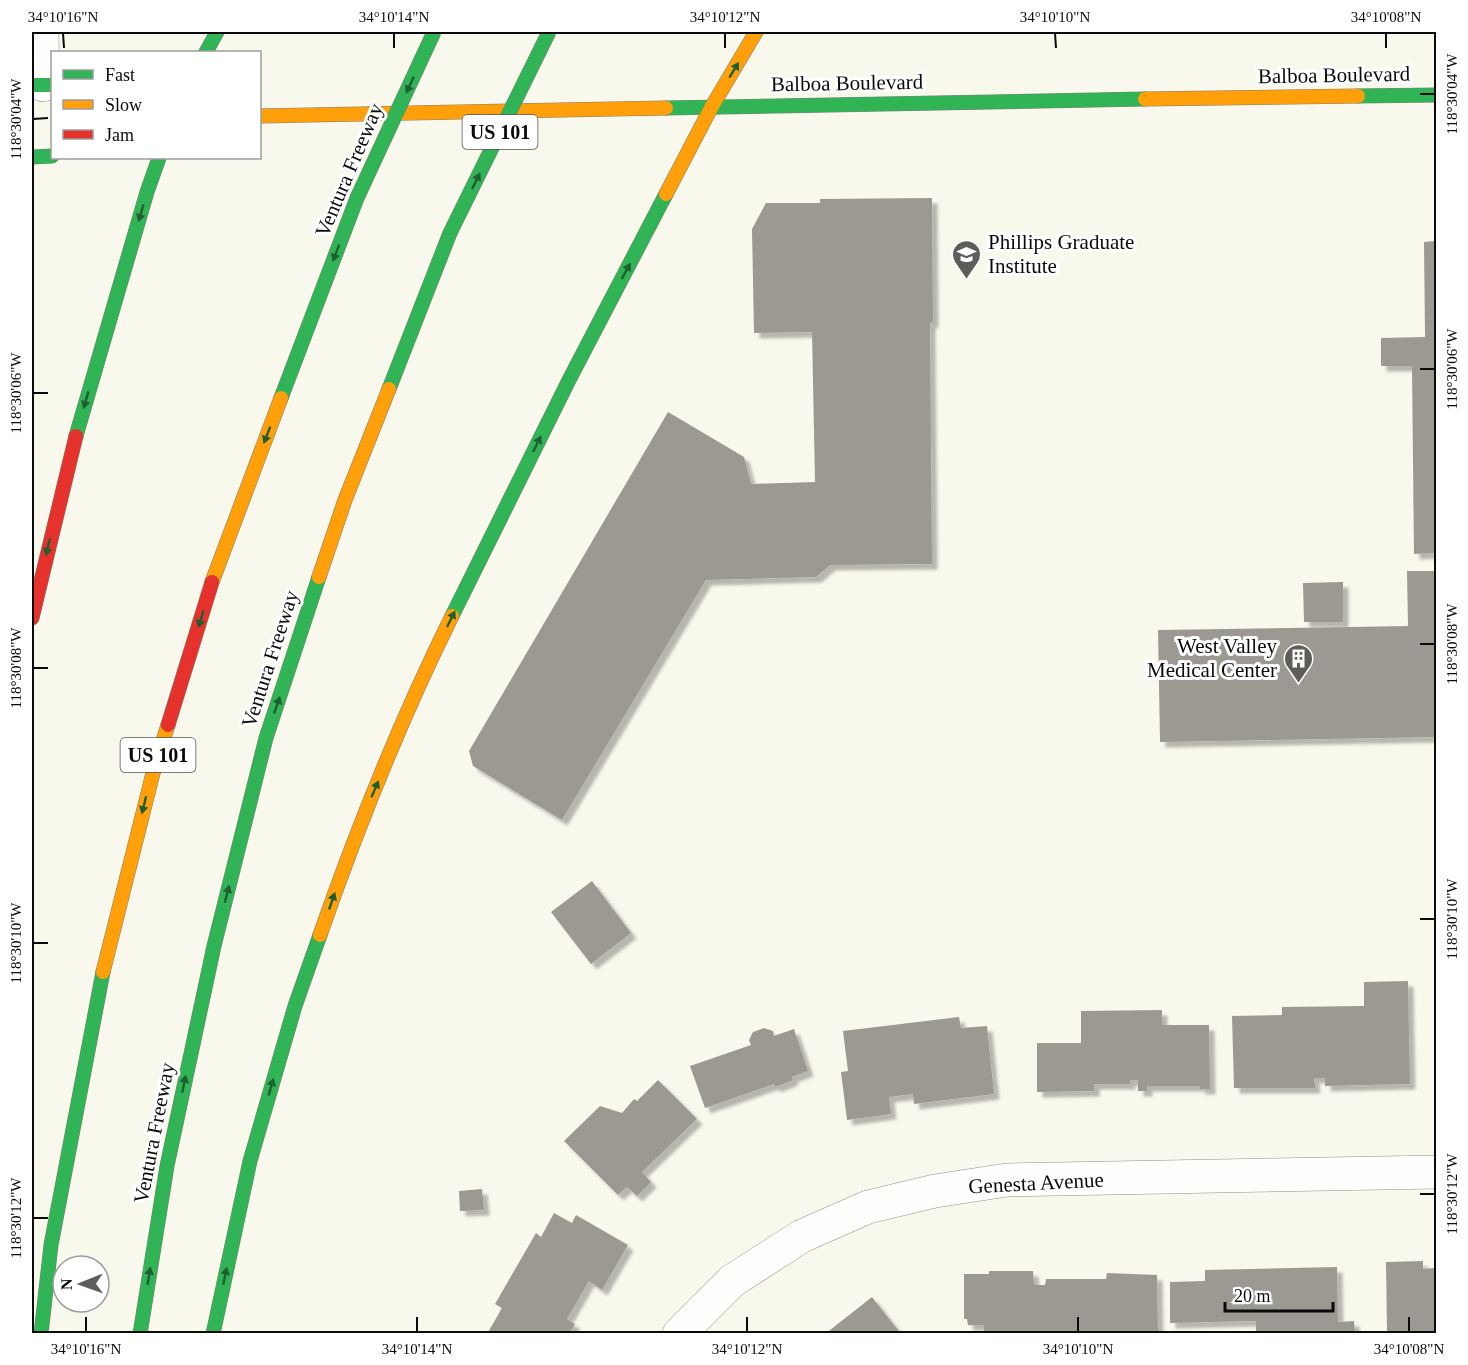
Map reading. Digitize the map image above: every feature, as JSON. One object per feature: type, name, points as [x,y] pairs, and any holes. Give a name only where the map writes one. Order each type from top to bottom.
[{"type":"main road","points":[[207,51],[217,32]]},
{"type":"main road","name":"Ventura Freeway","points":[[41,1334],[51,1245],[100,984],[153,773],[217,565],[357,198],[434,32]]},
{"type":"main road","name":"Ventura Freeway","points":[[140,1334],[169,1154],[214,946],[266,738],[345,500],[450,233],[549,32]]},
{"type":"main road","points":[[213,1334],[250,1161],[295,1006],[352,843],[425,671],[569,380],[711,108],[756,32]]},
{"type":"main road","name":"Balboa Boulevard","points":[[261,116],[711,108],[901,102],[1437,95]]},
{"type":"main road","points":[[32,157],[51,156]]},
{"type":"main road","points":[[32,618],[70,456],[159,159]]},
{"type":"street","points":[[42,32],[42,85]]},
{"type":"street","name":"Genesta Avenue","points":[[679,1334],[732,1281],[802,1236],[868,1207],[935,1191],[1007,1180],[1437,1172]]},
{"type":"building","points":[[932,198],[933,322],[930,323],[932,564],[830,565],[816,577],[706,580],[562,820],[473,766],[469,751],[668,412],[744,457],[751,484],[815,482],[812,332],[754,333],[752,229],[766,203],[820,203],[820,199]]},
{"type":"building","points":[[1436,241],[1436,553],[1414,554],[1412,366],[1381,366],[1381,338],[1425,337],[1424,242]]},
{"type":"building","name":"West Valley Medical Center","points":[[1407,571],[1436,571],[1436,737],[1160,742],[1158,630],[1408,626]]},
{"type":"building","points":[[1343,582],[1343,622],[1304,622],[1303,583]]},
{"type":"building","points":[[592,881],[631,933],[591,964],[551,912]]},
{"type":"building","points":[[1408,981],[1410,1084],[1325,1086],[1325,1078],[1314,1078],[1315,1088],[1234,1088],[1232,1016],[1282,1015],[1282,1007],[1364,1006],[1364,982]]},
{"type":"building","points":[[1162,1010],[1162,1025],[1209,1025],[1210,1089],[1200,1089],[1200,1086],[1147,1086],[1147,1091],[1138,1091],[1138,1080],[1130,1080],[1130,1084],[1094,1084],[1094,1091],[1037,1092],[1037,1043],[1081,1043],[1081,1011]]},
{"type":"building","points":[[959,1017],[961,1028],[987,1026],[994,1094],[914,1104],[913,1094],[889,1097],[891,1114],[847,1120],[841,1072],[848,1071],[843,1031]]},
{"type":"building","points":[[764,1028],[773,1031],[774,1036],[794,1029],[808,1071],[775,1087],[774,1084],[705,1108],[690,1066],[751,1045],[749,1040],[753,1032]]},
{"type":"building","points":[[658,1080],[697,1119],[642,1172],[651,1182],[637,1196],[627,1187],[618,1195],[564,1141],[600,1106],[622,1113],[634,1099],[637,1101]]},
{"type":"building","points":[[482,1189],[484,1210],[460,1211],[459,1191]]},
{"type":"building","points":[[554,1213],[572,1223],[576,1215],[628,1245],[602,1290],[589,1281],[567,1319],[575,1324],[569,1334],[487,1334],[502,1308],[495,1304],[536,1233],[541,1237]]},
{"type":"building","points":[[1423,1261],[1423,1269],[1436,1268],[1436,1334],[1387,1334],[1386,1262]]},
{"type":"building","points":[[1337,1267],[1338,1322],[1354,1321],[1355,1334],[1256,1334],[1256,1321],[1170,1323],[1170,1282],[1205,1281],[1205,1270]]},
{"type":"building","points":[[989,1271],[1033,1271],[1034,1285],[1045,1285],[1046,1279],[1106,1279],[1107,1273],[1157,1275],[1158,1334],[984,1334],[984,1325],[968,1325],[967,1319],[964,1319],[964,1274],[989,1274]]},
{"type":"building","points":[[872,1297],[901,1334],[825,1334]]},
{"type":"traffic: fast","points":[[207,51],[217,32]]},
{"type":"traffic: fast","points":[[357,198],[434,32]]},
{"type":"traffic: fast","points":[[450,233],[549,32]]},
{"type":"traffic: fast","points":[[32,85],[51,85]]},
{"type":"traffic: fast","points":[[1358,96],[1436,95]]},
{"type":"traffic: fast","points":[[666,108],[1145,99]]},
{"type":"traffic: fast","points":[[32,157],[51,156]]},
{"type":"traffic: fast","points":[[76,436],[159,159]]},
{"type":"traffic: fast","points":[[452,616],[569,380],[666,194]]},
{"type":"traffic: fast","points":[[281,398],[357,198]]},
{"type":"traffic: fast","points":[[389,389],[450,233]]},
{"type":"traffic: fast","points":[[140,1334],[167,1166],[214,946],[266,738],[319,577]]},
{"type":"traffic: fast","points":[[213,1334],[250,1161],[295,1006],[320,935]]},
{"type":"traffic: fast","points":[[41,1334],[51,1245],[103,972]]},
{"type":"traffic: slow","points":[[666,194],[711,108],[756,32]]},
{"type":"traffic: slow","points":[[1145,99],[1358,96]]},
{"type":"traffic: slow","points":[[261,116],[666,108]]},
{"type":"traffic: slow","points":[[319,577],[345,500],[389,389]]},
{"type":"traffic: slow","points":[[212,582],[281,398]]},
{"type":"traffic: slow","points":[[320,935],[381,773],[452,616]]},
{"type":"traffic: slow","points":[[103,972],[153,773],[168,725]]},
{"type":"traffic: jam","points":[[32,618],[76,436]]},
{"type":"traffic: jam","points":[[168,725],[212,582]]},
{"type":"place","name":"Phillips Graduate Institute","points":[[967,280]]},
{"type":"place","name":"West Valley Medical Center","points":[[1298,684]]}]
